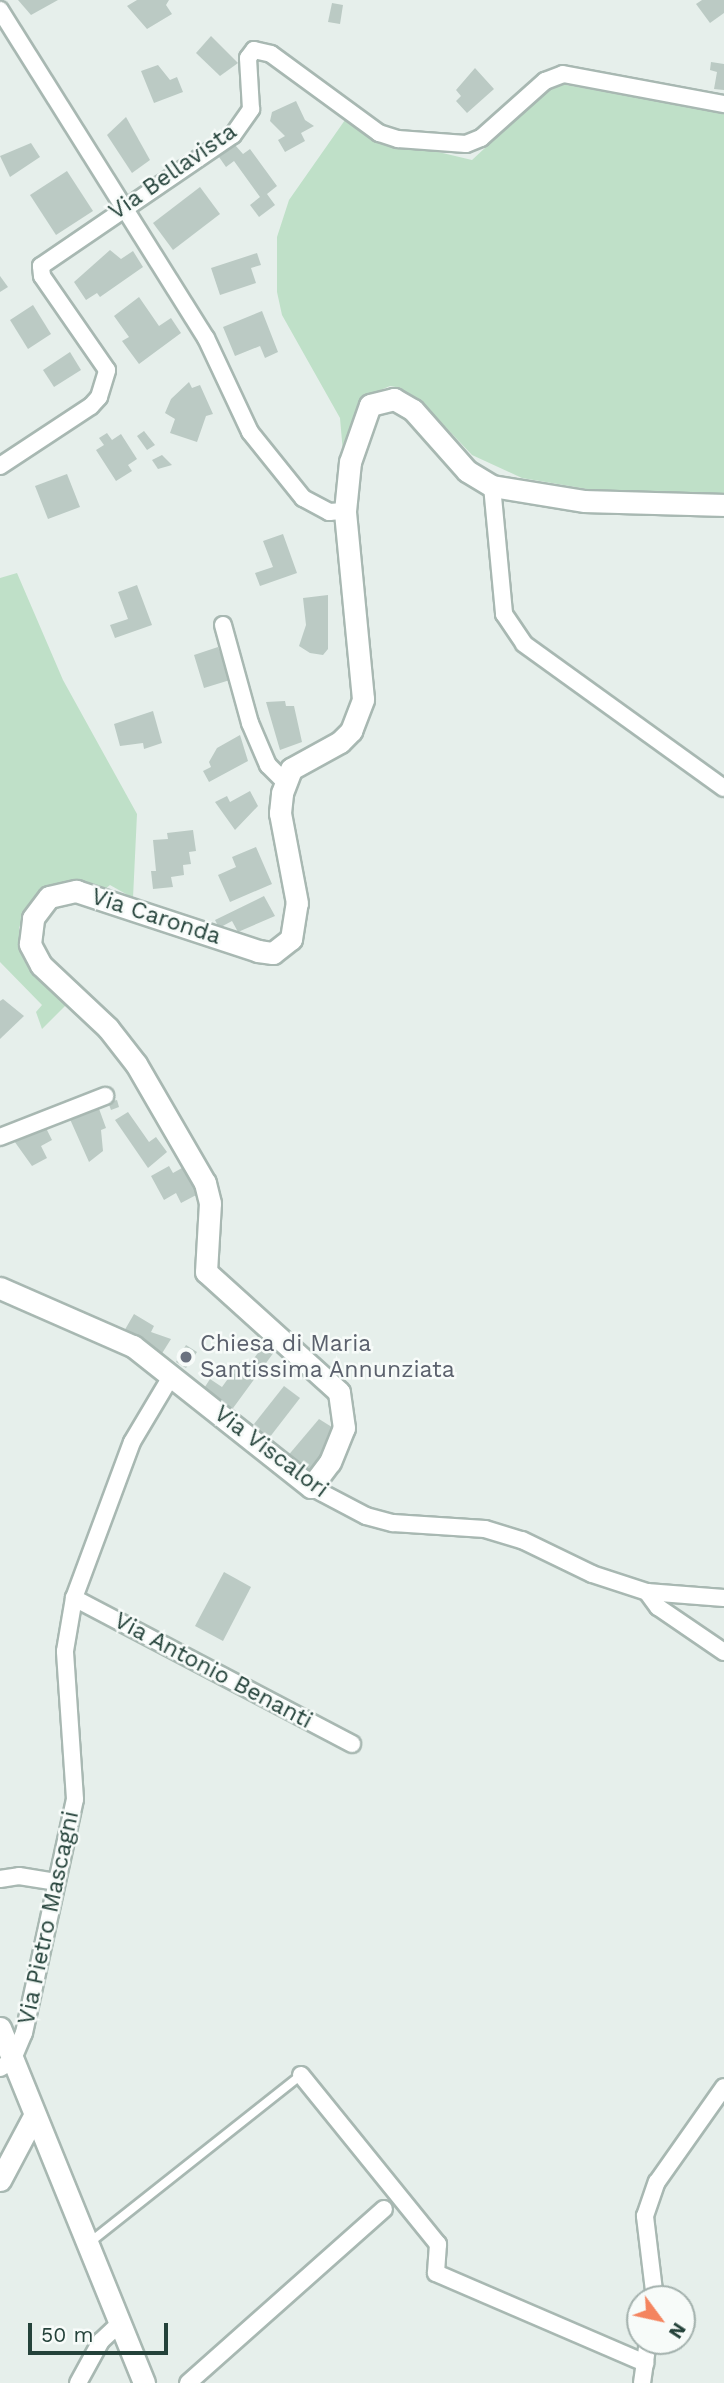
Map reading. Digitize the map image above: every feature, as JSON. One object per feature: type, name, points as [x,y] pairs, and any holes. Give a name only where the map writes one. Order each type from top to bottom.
[{"type":"street","points":[[0,10],[206,338],[250,432],[303,498],[329,512],[345,511]]},
{"type":"street","name":"Via Bellavista","points":[[0,466],[99,397],[107,370],[102,358],[42,275],[41,266],[233,135],[251,109],[248,58],[254,50],[271,54],[379,133],[398,139],[466,144],[481,138],[545,81],[564,74],[724,104]]},
{"type":"street","points":[[223,625],[250,723],[268,765],[285,782],[292,769],[340,742],[351,730],[363,699],[345,511],[350,462],[365,415],[370,405],[382,399],[401,403],[467,471],[492,486],[585,501],[724,505]]},
{"type":"street","points":[[492,486],[504,614],[524,644],[724,788]]},
{"type":"street","name":"Via Caronda","points":[[285,782],[281,813],[297,903],[296,926],[284,948],[258,951],[76,891],[49,897],[39,906],[29,932],[41,965],[108,1028],[136,1064],[205,1183],[210,1203],[206,1272],[339,1392],[344,1428],[330,1462],[311,1487]]},
{"type":"street","points":[[0,1137],[105,1096]]},
{"type":"street","name":"Via Viscalori","points":[[0,1288],[133,1346],[311,1487],[384,1521],[485,1530],[522,1540],[592,1574],[647,1592],[724,1598]]},
{"type":"street","name":"Via Pietro Mascagni","points":[[6,2065],[24,2033],[75,1799],[65,1651],[74,1598],[132,1442],[172,1375]]},
{"type":"street","points":[[647,1592],[659,1606],[724,1652]]},
{"type":"street","name":"Via Antonio Benanti","points":[[74,1598],[352,1744]]},
{"type":"street","points":[[0,1879],[19,1876],[57,1882]]},
{"type":"street","points":[[0,2028],[6,2065],[33,2118],[88,2244],[144,2383]]},
{"type":"street","points":[[301,2075],[438,2244],[436,2273],[645,2363]]},
{"type":"street","points":[[653,2285],[645,2216],[663,2173],[724,2087]]},
{"type":"street","points":[[0,2180],[33,2118]]},
{"type":"street","points":[[188,2383],[384,2209]]},
{"type":"street","points":[[78,2383],[101,2341],[119,2323]]},
{"type":"street","points":[[642,2383],[646,2355]]},
{"type":"lane","points":[[88,2244],[301,2075]]},
{"type":"green space","points":[[555,83],[724,113],[724,497],[588,495],[587,489],[522,478],[472,455],[438,419],[401,388],[390,386],[369,395],[343,453],[340,418],[282,315],[277,292],[277,237],[289,200],[345,120],[375,137],[472,160]]},
{"type":"green space","points":[[17,573],[63,680],[137,814],[133,898],[110,885],[105,889],[68,882],[47,888],[28,905],[19,928],[23,957],[67,1004],[42,1029],[36,1012],[42,1005],[0,962],[0,578]]},
{"type":"building","points":[[18,0],[58,0],[31,15]]},
{"type":"building","points":[[137,0],[169,0],[166,5],[172,14],[147,29],[127,6]]},
{"type":"building","points":[[702,0],[724,0],[724,13],[710,23],[696,4]]},
{"type":"building","points":[[332,3],[343,5],[340,24],[328,22]]},
{"type":"building","points":[[211,36],[238,63],[220,76],[196,53]]},
{"type":"building","points":[[711,62],[724,64],[724,90],[714,89],[717,72],[710,70]]},
{"type":"building","points":[[158,65],[170,80],[177,77],[183,92],[154,103],[141,71]]},
{"type":"building","points":[[475,68],[494,89],[467,113],[456,101],[461,96],[456,90]]},
{"type":"building","points":[[296,101],[305,120],[314,126],[301,133],[305,141],[285,152],[278,140],[285,136],[270,121],[272,112]]},
{"type":"building","points":[[126,117],[150,160],[132,173],[107,135]]},
{"type":"building","points":[[31,143],[40,157],[10,177],[0,156]]},
{"type":"building","points":[[235,145],[243,154],[250,149],[277,186],[267,194],[275,205],[259,217],[250,205],[260,197],[234,161],[226,167],[219,157]]},
{"type":"building","points":[[67,171],[93,211],[56,235],[30,195]]},
{"type":"building","points":[[200,187],[220,214],[173,250],[153,223]]},
{"type":"building","points":[[110,250],[121,259],[133,251],[143,267],[100,297],[97,293],[86,300],[74,282]]},
{"type":"building","points":[[257,253],[261,265],[251,268],[256,283],[220,295],[211,268]]},
{"type":"building","points":[[0,276],[8,287],[0,292]]},
{"type":"building","points":[[139,297],[159,326],[171,318],[181,333],[139,364],[122,341],[129,337],[114,316]]},
{"type":"building","points":[[33,305],[51,334],[28,349],[10,320]]},
{"type":"building","points":[[262,311],[278,352],[265,358],[260,346],[235,356],[223,327]]},
{"type":"building","points":[[70,352],[81,370],[54,387],[43,370]]},
{"type":"building","points":[[189,382],[192,388],[200,385],[213,414],[206,416],[197,442],[170,433],[175,419],[165,413],[171,399]]},
{"type":"building","points":[[144,431],[155,445],[147,450],[137,436]]},
{"type":"building","points":[[107,433],[112,440],[121,434],[137,459],[128,465],[132,471],[116,481],[96,450],[104,445],[99,438]]},
{"type":"building","points":[[162,455],[172,465],[158,469],[152,460]]},
{"type":"building","points":[[67,474],[80,507],[48,519],[35,486]]},
{"type":"building","points":[[283,534],[297,573],[260,586],[255,573],[273,567],[263,541]]},
{"type":"building","points":[[137,585],[152,625],[115,638],[110,625],[128,619],[118,592]]},
{"type":"building","points":[[328,595],[328,649],[323,655],[310,653],[299,646],[306,625],[303,598]]},
{"type":"building","points":[[218,647],[223,660],[227,659],[230,680],[204,688],[194,655]]},
{"type":"building","points":[[285,701],[286,706],[294,706],[302,742],[280,750],[266,702]]},
{"type":"building","points":[[153,711],[162,743],[144,749],[143,743],[120,746],[114,724]]},
{"type":"building","points":[[240,735],[248,761],[209,782],[203,771],[211,767],[209,762],[217,748]]},
{"type":"building","points":[[250,791],[258,806],[235,830],[215,802],[227,796],[230,802]]},
{"type":"building","points":[[193,830],[196,851],[189,852],[191,864],[183,865],[184,875],[171,877],[173,887],[153,889],[151,871],[156,871],[153,840],[168,839],[167,833]]},
{"type":"building","points":[[256,847],[272,884],[230,902],[218,875],[236,867],[232,857]]},
{"type":"building","points":[[264,896],[275,916],[238,932],[232,921],[219,928],[215,920]]},
{"type":"building","points":[[3,999],[24,1016],[0,1039],[0,1001]]},
{"type":"building","points":[[117,1100],[119,1107],[111,1110],[108,1102]]},
{"type":"building","points":[[98,1106],[106,1128],[101,1130],[103,1151],[89,1162],[69,1117]]},
{"type":"building","points":[[128,1112],[149,1142],[156,1137],[167,1152],[148,1168],[115,1120]]},
{"type":"building","points":[[45,1126],[52,1140],[41,1146],[47,1158],[32,1166],[12,1138]]},
{"type":"building","points":[[169,1166],[173,1173],[182,1168],[200,1193],[181,1203],[176,1193],[164,1200],[151,1176]]},
{"type":"building","points":[[134,1314],[154,1326],[151,1332],[171,1339],[161,1355],[123,1333]]},
{"type":"building","points":[[259,1334],[277,1348],[228,1415],[201,1393],[210,1379],[222,1387],[240,1362],[253,1371],[257,1365],[252,1361],[260,1350],[252,1344]]},
{"type":"building","name":"Chiesa di Maria Santissima Annunziata","points":[[186,1345],[197,1352],[186,1368],[176,1362]]},
{"type":"building","points":[[284,1386],[300,1398],[266,1442],[250,1429]]},
{"type":"building","points":[[319,1419],[335,1429],[324,1455],[307,1475],[286,1458]]},
{"type":"building","points":[[224,1572],[251,1587],[223,1641],[195,1626]]},
{"type":"place","name":"Chiesa di Maria Santissima Annunziata","points":[[186,1357]]}]
